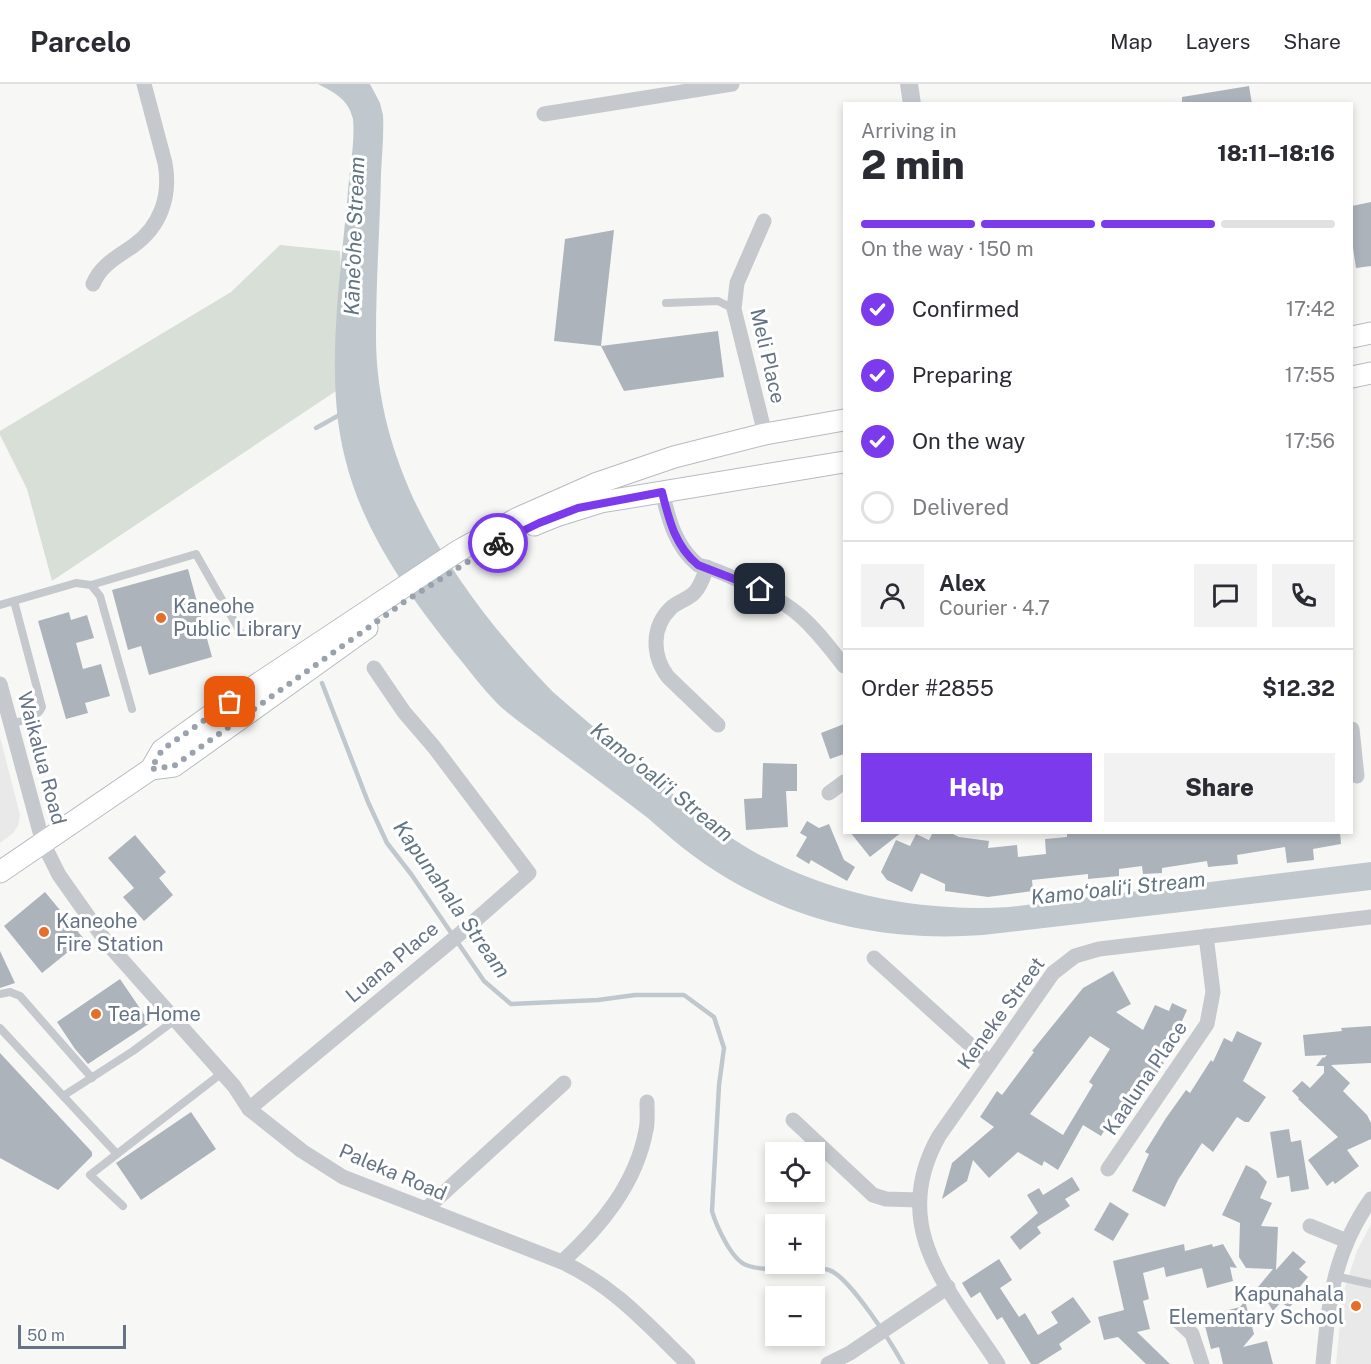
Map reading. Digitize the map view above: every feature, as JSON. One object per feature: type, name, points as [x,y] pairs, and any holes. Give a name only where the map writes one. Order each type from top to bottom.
[{"type":"main road","points":[[1353,337],[1371,333]]},
{"type":"main road","points":[[1353,377],[1371,373]]},
{"type":"main road","points":[[0,872],[151,769],[162,750],[203,720],[403,596],[518,518],[556,500],[662,461],[765,434],[843,420]]},
{"type":"main road","points":[[662,461],[662,492]]},
{"type":"main road","points":[[459,558],[556,516],[601,502],[843,462]]},
{"type":"street","points":[[93,284],[104,266],[135,244],[152,228],[166,197],[165,163],[144,84]]},
{"type":"street","points":[[544,114],[732,84]]},
{"type":"street","points":[[909,84],[912,102]]},
{"type":"street","name":"Meli Place","points":[[764,220],[737,283],[734,309],[765,434]]},
{"type":"street","points":[[662,492],[672,529],[681,547],[698,565],[771,594],[792,608],[814,627],[843,665]]},
{"type":"street","points":[[707,567],[696,591],[671,608],[665,615],[657,631],[656,650],[662,669],[718,725]]},
{"type":"street","name":"Luana Place","points":[[249,1108],[462,932],[529,873],[435,747],[404,712],[374,668]]},
{"type":"street","name":"Waikalua Road","points":[[0,684],[2,702],[11,724],[43,843]]},
{"type":"street","points":[[1353,735],[1360,776]]},
{"type":"street","points":[[830,794],[843,783]]},
{"type":"street","name":"Paleka Road","points":[[43,843],[59,875],[93,924],[128,968],[234,1086],[249,1108],[302,1151],[343,1177],[562,1262],[596,1280],[613,1292],[688,1364]]},
{"type":"street","name":"Keneke Street","points":[[998,1364],[936,1269],[925,1244],[919,1218],[922,1176],[932,1149],[1053,973],[1067,961],[1099,949],[1371,917]]},
{"type":"street","name":"Kaaluna Place","points":[[1108,1169],[1207,1024],[1214,992],[1206,936]]},
{"type":"street","points":[[874,958],[990,1063]]},
{"type":"street","points":[[426,1209],[564,1083]]},
{"type":"street","points":[[562,1262],[610,1210],[635,1170],[647,1129],[647,1102]]},
{"type":"street","points":[[793,1120],[873,1195],[886,1199],[919,1200]]},
{"type":"street","points":[[1323,1364],[1331,1290],[1335,1276],[1347,1241],[1371,1199]]},
{"type":"street","points":[[1310,1226],[1347,1241]]},
{"type":"street","points":[[828,1364],[841,1359],[948,1287]]},
{"type":"street","points":[[1175,1318],[1192,1334],[1202,1364]]},
{"type":"lane","points":[[666,303],[718,301],[734,309]]},
{"type":"lane","points":[[0,605],[76,583],[91,585],[196,554],[242,635]]},
{"type":"lane","points":[[91,585],[100,596],[132,709]]},
{"type":"lane","points":[[11,724],[34,717],[42,707],[14,601]]},
{"type":"lane","points":[[0,994],[10,992],[20,996],[92,1078]]},
{"type":"lane","points":[[63,1096],[133,1051],[175,1020]]},
{"type":"lane","points":[[0,1028],[117,1154]]},
{"type":"lane","points":[[123,1206],[90,1175],[222,1073]]},
{"type":"lane","points":[[1335,1276],[1371,1284]]},
{"type":"shaded area","points":[[280,245],[340,251],[345,385],[52,581],[27,489],[0,431],[231,292]]},
{"type":"shaded area","points":[[0,737],[20,815],[18,826],[13,833],[0,843]]},
{"type":"shaded area","name":"Kapunahala Elementary School","points":[[1371,1224],[1371,1364],[1336,1364],[1343,1293],[1357,1251]]},
{"type":"water","name":"Kāne'ohe Stream","points":[[318,84],[370,84],[380,103],[383,115],[376,314],[379,386],[390,435],[407,483],[429,529],[455,573],[518,655],[553,692],[702,818],[754,851],[788,869],[823,883],[895,901],[933,906],[1009,907],[1371,862],[1371,890],[983,935],[905,935],[853,927],[803,914],[750,891],[723,876],[684,849],[644,815],[497,703],[409,592],[364,514],[345,458],[339,426],[335,359],[336,325],[353,146],[353,119],[344,102]]},
{"type":"building","points":[[1249,86],[1252,102],[1182,102],[1182,97]]},
{"type":"building","points":[[1371,202],[1371,266],[1356,268],[1353,248],[1353,206]]},
{"type":"building","points":[[614,230],[601,346],[554,341],[565,239]]},
{"type":"building","points":[[718,331],[724,377],[624,391],[601,346]]},
{"type":"building","name":"Kaneohe Public Library","points":[[188,569],[212,657],[149,675],[141,646],[128,650],[112,590]]},
{"type":"building","points":[[69,612],[71,620],[87,615],[94,638],[76,643],[83,669],[101,664],[110,696],[85,703],[88,713],[66,719],[38,621]]},
{"type":"building","points":[[843,724],[843,754],[830,759],[821,733]]},
{"type":"building","points":[[763,763],[797,764],[797,791],[786,791],[788,827],[746,830],[744,799],[762,798]]},
{"type":"building","points":[[807,821],[819,828],[829,824],[844,860],[855,867],[847,881],[811,860],[809,864],[796,856],[807,837],[800,833]]},
{"type":"building","points":[[852,834],[899,834],[870,857]]},
{"type":"building","points":[[916,834],[929,840],[932,834],[953,834],[989,841],[988,848],[1017,845],[1018,857],[1046,854],[1045,839],[1067,837],[1067,834],[1340,834],[1341,844],[1313,849],[1314,860],[1287,863],[1285,847],[1237,855],[1238,864],[1208,867],[1207,861],[1162,868],[1162,873],[1143,874],[1142,866],[1119,869],[1119,876],[1088,879],[1088,874],[1032,880],[1033,891],[988,897],[945,891],[945,884],[921,873],[912,892],[887,880],[881,872],[896,840],[910,846]]},
{"type":"building","points":[[135,835],[166,872],[159,878],[173,895],[144,921],[123,897],[134,888],[108,858]]},
{"type":"building","name":"Kaneohe Fire Station","points":[[45,892],[84,939],[42,973],[4,926]]},
{"type":"building","points":[[0,951],[15,983],[0,988]]},
{"type":"building","points":[[1113,971],[1131,1004],[1116,1012],[1143,1030],[1155,1005],[1169,1011],[1172,1003],[1187,1010],[1177,1032],[1174,1031],[1156,1057],[1164,1063],[1154,1078],[1147,1073],[1128,1105],[1122,1102],[1101,1136],[1083,1125],[1058,1170],[1044,1161],[1042,1166],[1018,1152],[989,1178],[973,1160],[967,1181],[942,1199],[952,1163],[994,1127],[980,1117],[997,1091],[1002,1095],[1034,1052],[1032,1051],[1083,988]],"holes":[[[1090,1036],[1110,1049],[1089,1082],[1093,1085],[1063,1135],[1030,1114]]]},
{"type":"building","points":[[120,979],[150,1023],[88,1064],[57,1022]]},
{"type":"building","points":[[1371,1026],[1371,1063],[1331,1065],[1350,1083],[1343,1091],[1367,1115],[1371,1123],[1371,1139],[1347,1150],[1359,1166],[1335,1184],[1333,1181],[1327,1186],[1308,1160],[1338,1137],[1292,1091],[1302,1081],[1310,1088],[1324,1073],[1324,1066],[1316,1066],[1327,1055],[1305,1056],[1303,1035],[1342,1031],[1341,1028]]},
{"type":"building","points":[[1237,1031],[1262,1043],[1243,1081],[1266,1097],[1249,1122],[1237,1117],[1213,1152],[1202,1143],[1178,1180],[1165,1207],[1132,1191],[1149,1154],[1145,1152],[1166,1118],[1186,1090],[1190,1093],[1211,1060],[1213,1062],[1224,1038],[1232,1042]]},
{"type":"building","points":[[0,1053],[92,1152],[92,1156],[58,1190],[0,1158]]},
{"type":"building","points":[[191,1112],[216,1149],[141,1200],[116,1163]]},
{"type":"building","points":[[1289,1129],[1291,1142],[1301,1140],[1309,1189],[1291,1192],[1289,1176],[1277,1178],[1270,1132]]},
{"type":"building","points":[[1246,1165],[1257,1171],[1267,1182],[1260,1198],[1272,1203],[1261,1226],[1278,1227],[1276,1270],[1293,1251],[1306,1262],[1299,1269],[1308,1277],[1298,1289],[1302,1292],[1289,1308],[1281,1302],[1273,1311],[1258,1287],[1273,1269],[1246,1268],[1239,1257],[1240,1223],[1222,1215]]},
{"type":"building","points":[[1072,1177],[1080,1190],[1065,1199],[1070,1206],[1037,1227],[1041,1233],[1020,1250],[1010,1237],[1038,1213],[1027,1195],[1039,1188],[1043,1195]]},
{"type":"building","points":[[1110,1202],[1129,1214],[1113,1241],[1094,1230]]},
{"type":"building","points":[[1184,1244],[1185,1251],[1212,1244],[1213,1247],[1223,1244],[1237,1268],[1230,1267],[1233,1281],[1207,1288],[1202,1268],[1166,1277],[1164,1267],[1143,1273],[1149,1299],[1143,1301],[1150,1329],[1137,1332],[1170,1364],[1146,1364],[1118,1337],[1104,1340],[1098,1317],[1124,1310],[1113,1261]]},
{"type":"building","points":[[999,1259],[1012,1280],[1000,1288],[1019,1317],[1025,1313],[1038,1335],[1058,1323],[1051,1312],[1073,1297],[1091,1322],[1059,1344],[1062,1349],[1038,1364],[1031,1364],[1002,1317],[997,1320],[980,1292],[971,1298],[962,1283]]},
{"type":"building","points":[[1245,1301],[1254,1334],[1243,1347],[1267,1341],[1273,1364],[1223,1364],[1219,1347],[1211,1349],[1204,1322],[1218,1316],[1217,1313],[1240,1307]]},
{"type":"waterway","name":"Kapunahala Stream","points":[[316,428],[343,413]]},
{"type":"waterway","name":"Kapunahala Stream","points":[[322,683],[368,802],[387,843],[411,874],[484,981],[511,1004],[598,1000],[635,995],[684,995],[714,1017],[724,1048],[719,1085],[712,1211],[725,1241],[740,1262],[752,1267],[823,1269],[837,1275],[858,1297],[903,1364]]},
{"type":"way so far","points":[[230,702],[162,750],[151,769],[174,766],[407,600],[498,543]]},
{"type":"place","name":"Kaneohe Public Library","points":[[161,618]]},
{"type":"place","name":"Kaneohe Fire Station","points":[[44,932]]},
{"type":"place","name":"Tea Home","points":[[96,1014]]},
{"type":"place","name":"Kapunahala Elementary School","points":[[1356,1306]]},
{"type":"route","points":[[498,543],[522,530],[578,508],[662,492],[672,529],[681,547],[692,560],[698,565],[760,589]]},
{"type":"water label","name":"Kamoʻoaliʻi Stream","points":[[662,782]]},
{"type":"water label","name":"Kamoʻoaliʻi Stream","points":[[1118,888]]}]
